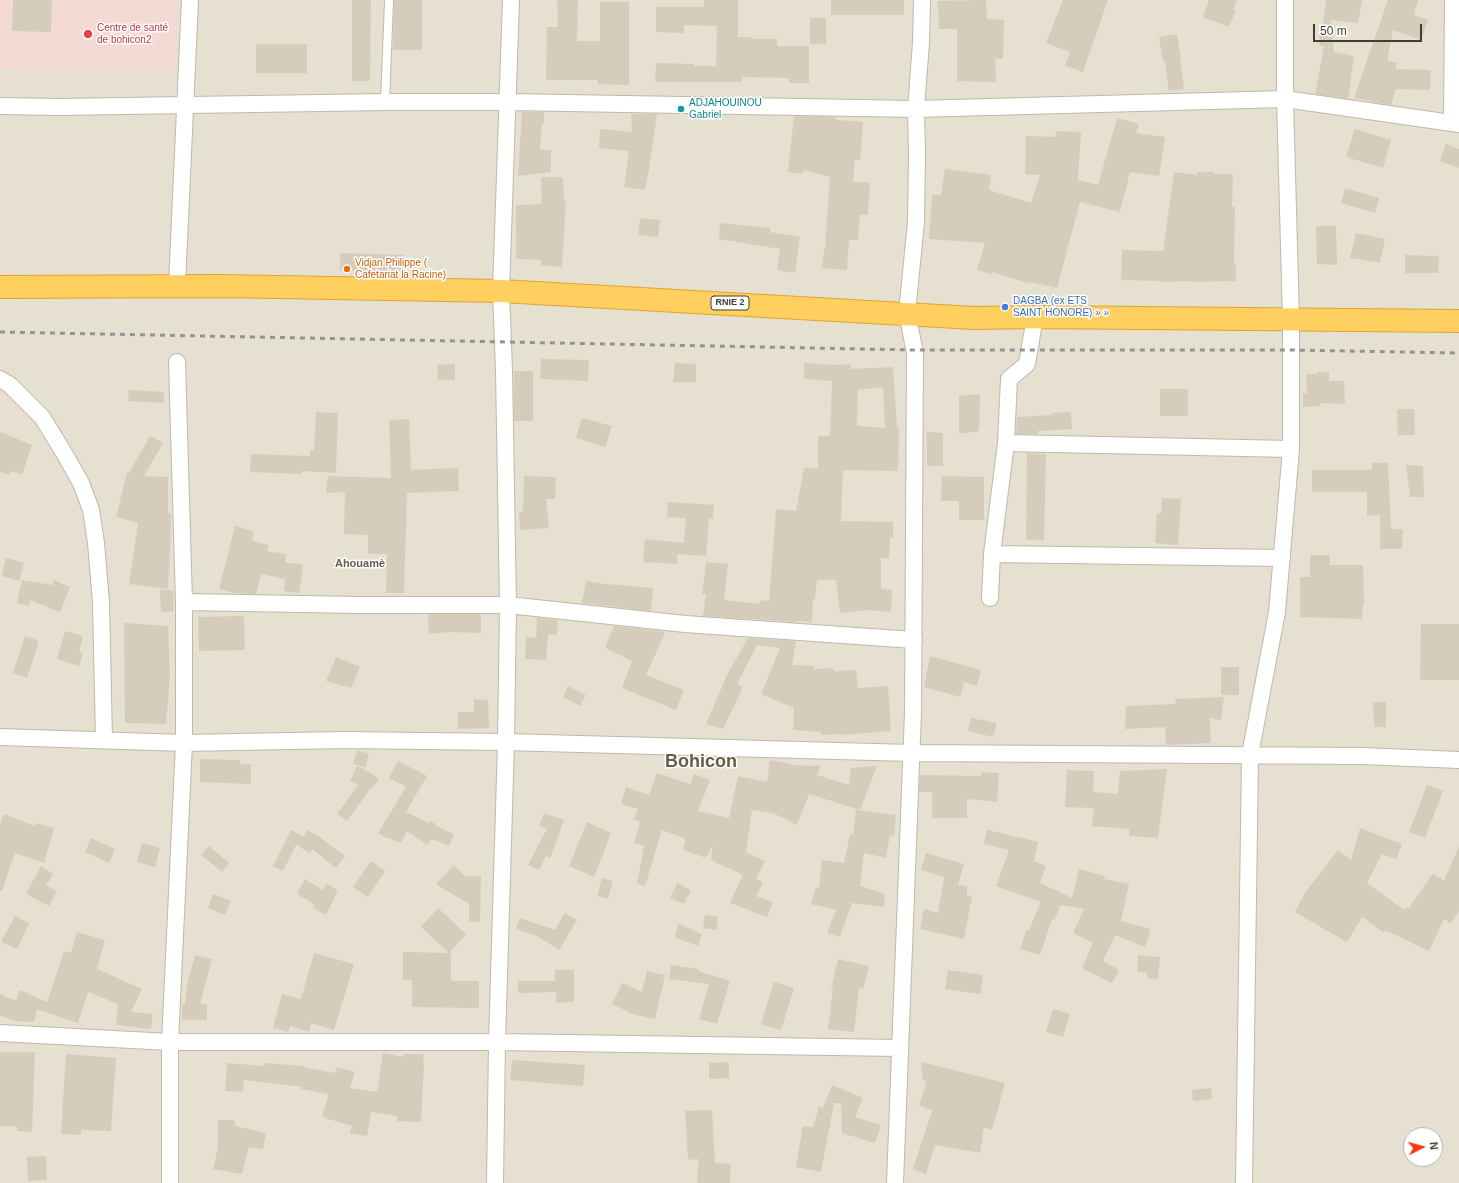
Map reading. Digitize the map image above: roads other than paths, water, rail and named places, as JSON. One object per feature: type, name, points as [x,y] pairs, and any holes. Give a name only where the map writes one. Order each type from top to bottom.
[{"type":"highway","name":"RNIE 2","points":[[0,288],[177,285],[501,291],[974,318],[1035,317],[1459,321]]},
{"type":"street","points":[[177,285],[190,0]]},
{"type":"street","points":[[495,1183],[508,605],[504,370],[501,291],[511,0]]},
{"type":"street","points":[[895,1183],[913,712],[914,640],[915,353],[907,314],[916,222],[916,109],[921,42],[922,0]]},
{"type":"street","points":[[1244,1183],[1250,755],[1276,612],[1291,449],[1291,320],[1285,0]]},
{"type":"street","points":[[0,106],[58,107],[385,102],[508,102],[916,109],[1286,99],[1456,124],[1453,0]]},
{"type":"street","points":[[990,598],[992,554],[1006,443],[1009,379],[1027,364],[1035,317]]},
{"type":"street","points":[[170,1183],[170,1042],[184,743],[184,602],[177,362]]},
{"type":"street","points":[[0,379],[10,385],[42,417],[81,483],[91,510],[96,542],[101,602],[104,740]]},
{"type":"street","points":[[1006,443],[1291,449]]},
{"type":"street","points":[[992,554],[1282,558]]},
{"type":"street","points":[[184,602],[362,605],[508,605],[685,624],[914,640]]},
{"type":"street","points":[[0,737],[184,743],[343,740],[506,742],[911,753],[1362,756],[1459,760]]},
{"type":"street","points":[[0,1033],[170,1042],[497,1042],[900,1048]]},
{"type":"lane","points":[[385,102],[389,1]]},
{"type":"railway","points":[[0,332],[914,350],[1292,350],[1459,353]]},
{"type":"place","name":"Centre de santé de bohicon2","points":[[88,34]]},
{"type":"place","name":"ADJAHOUINOU Gabriel","points":[[681,109]]},
{"type":"place","name":"Vidjan Philippe ( Cafetariat la Racine)","points":[[347,269]]},
{"type":"place","name":"DAGBA (ex ETS SAINT HONORÉ) » »","points":[[1005,307]]},
{"type":"district","name":"Ahouamè","points":[[360,564]]},
{"type":"district","name":"Bohicon","points":[[701,762]]}]
